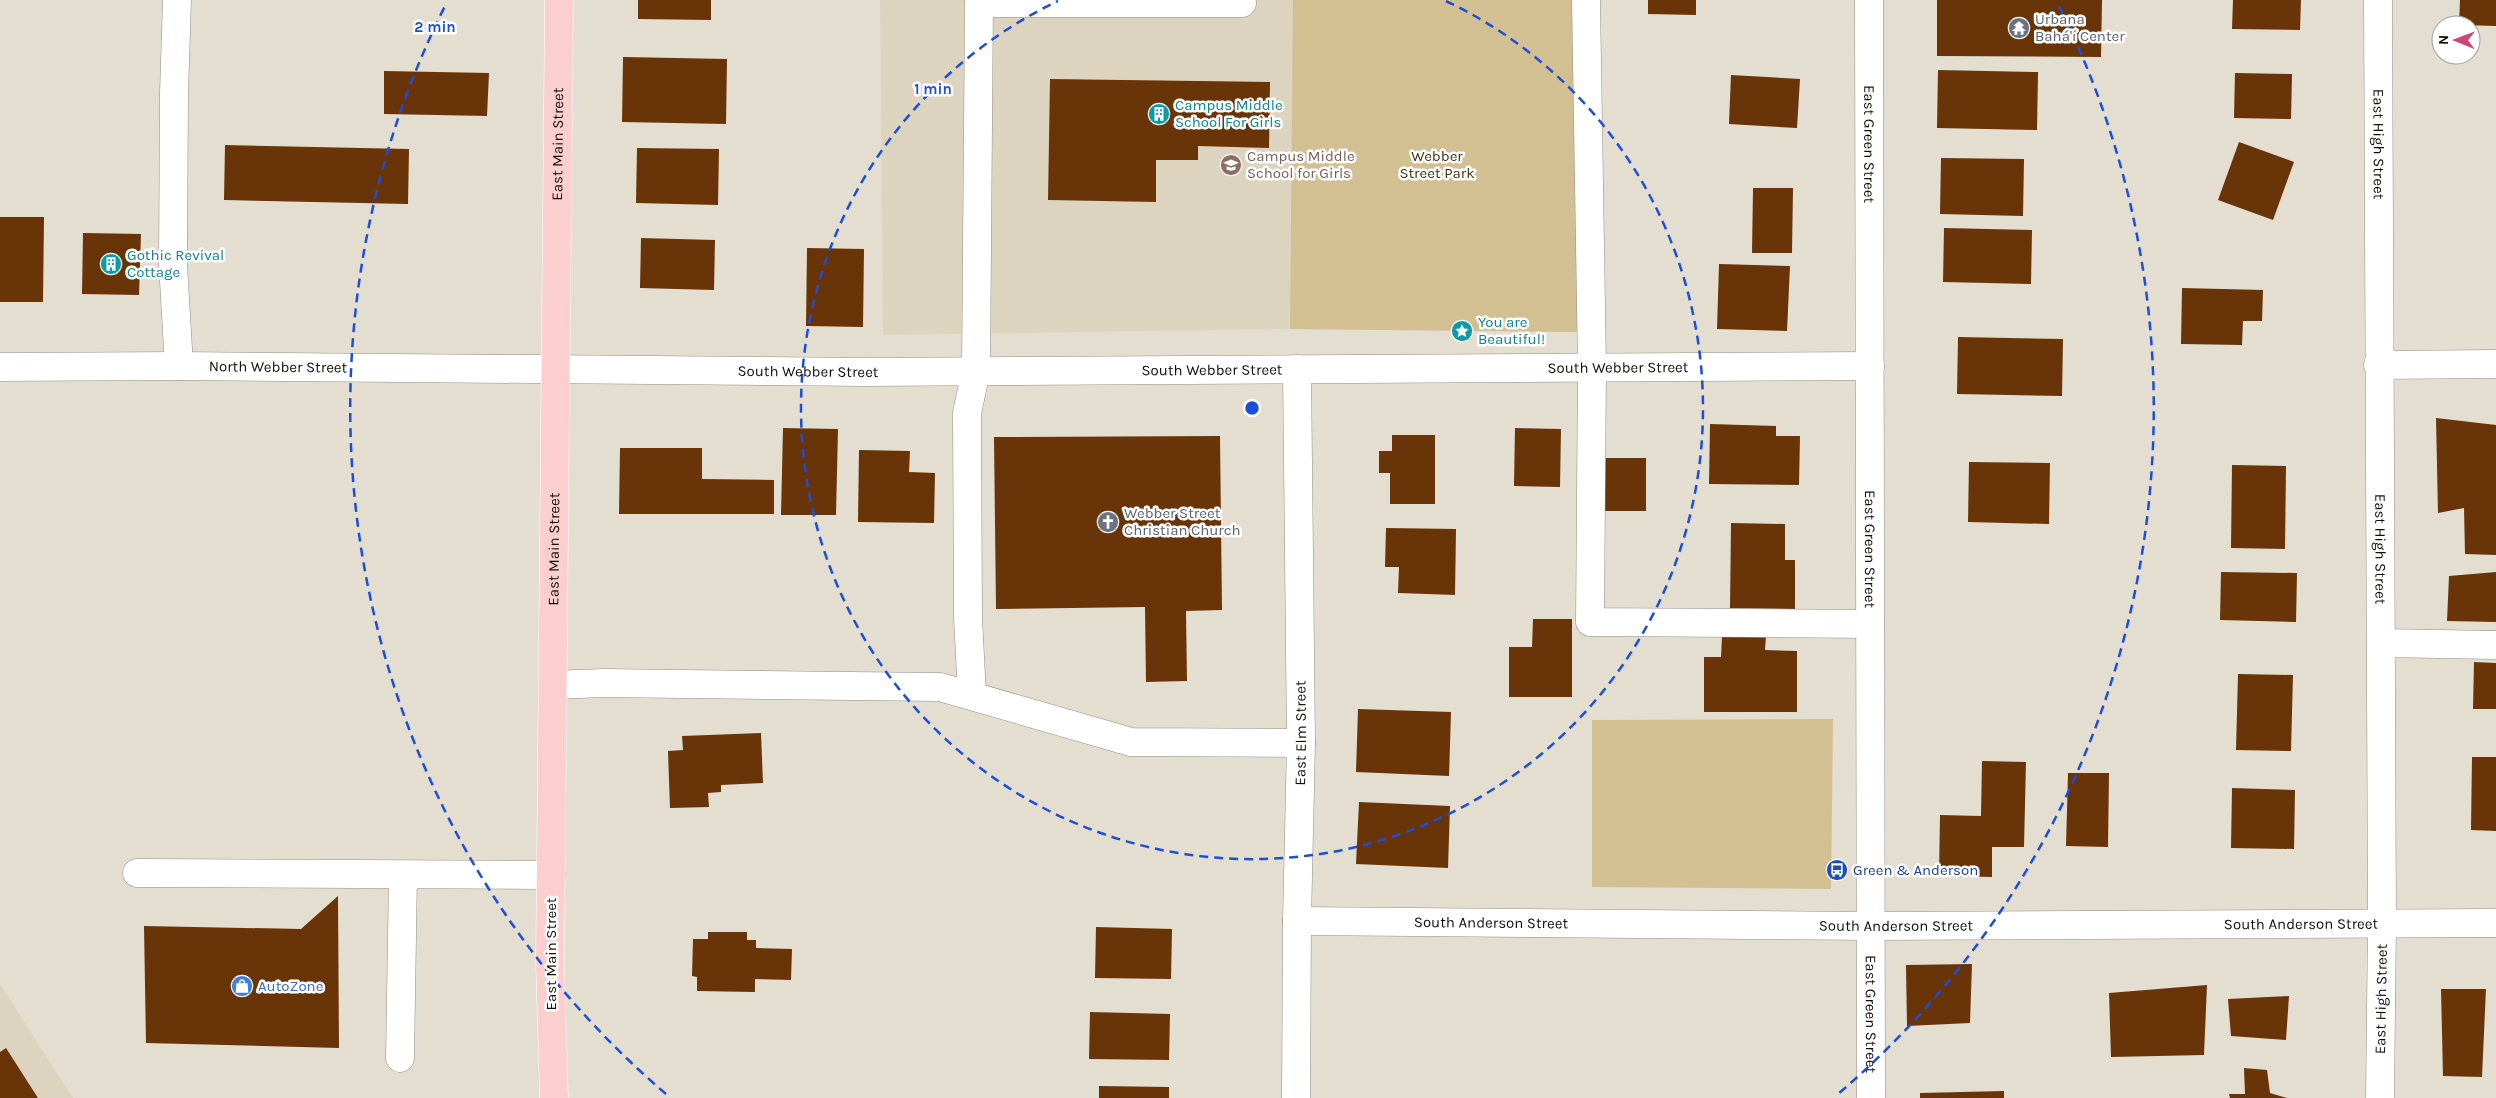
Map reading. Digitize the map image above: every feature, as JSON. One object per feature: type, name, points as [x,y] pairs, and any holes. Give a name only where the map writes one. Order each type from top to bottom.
[{"type":"main road","name":"East Main Street","points":[[554,1098],[550,962],[559,0]]},
{"type":"street","points":[[177,0],[172,264],[179,366]]},
{"type":"street","points":[[1586,0],[1592,368],[1590,622],[1870,624]]},
{"type":"street","name":"East Green Street","points":[[1869,0],[1871,1098]]},
{"type":"street","name":"East High Street","points":[[2378,0],[2378,365],[2382,923],[2380,1098]]},
{"type":"street","points":[[972,695],[968,618],[967,413],[976,371],[979,3],[1242,3]]},
{"type":"street","points":[[2378,365],[2496,364]]},
{"type":"street","name":"North Webber Street","points":[[0,367],[179,366],[555,369]]},
{"type":"street","name":"South Webber Street","points":[[555,369],[976,371],[1870,366]]},
{"type":"street","name":"East Elm Street","points":[[1296,1098],[1296,921],[1301,743],[1297,369]]},
{"type":"street","points":[[2381,643],[2496,645]]},
{"type":"street","points":[[553,685],[614,683],[940,687],[1131,742],[1301,743]]},
{"type":"street","points":[[137,873],[551,876]]},
{"type":"street","points":[[400,1058],[403,875]]},
{"type":"street","name":"South Anderson Street","points":[[1296,921],[1871,926],[2496,923]]},
{"type":"shaded area","name":"Campus Middle School for Girls","points":[[880,0],[1579,0],[1581,332],[1290,329],[883,335]]},
{"type":"shaded area","points":[[0,984],[73,1098],[0,1098]]},
{"type":"green space","name":"Webber Street Park","points":[[1293,0],[1584,0],[1581,332],[1290,329]]},
{"type":"green space","points":[[1833,719],[1831,889],[1592,887],[1592,720]]},
{"type":"building","points":[[638,0],[711,0],[711,20],[638,19]]},
{"type":"building","points":[[1648,0],[1696,0],[1696,15],[1648,14]]},
{"type":"building","name":"Urbana Bahá'í Center","points":[[1937,0],[2102,0],[2101,57],[1937,56]]},
{"type":"building","points":[[2233,0],[2301,0],[2300,30],[2232,29]]},
{"type":"building","points":[[2460,0],[2496,0],[2496,26],[2481,26],[2481,15],[2459,15]]},
{"type":"building","points":[[623,57],[727,59],[726,124],[622,122]]},
{"type":"building","points":[[1938,70],[2038,72],[2037,130],[1937,128]]},
{"type":"building","points":[[384,71],[489,73],[487,116],[384,114]]},
{"type":"building","points":[[2235,73],[2292,74],[2291,119],[2234,118]]},
{"type":"building","points":[[1731,75],[1800,79],[1797,128],[1729,124]]},
{"type":"building","name":"Campus Middle School For Girls","points":[[1050,79],[1270,82],[1269,148],[1198,146],[1198,160],[1156,160],[1156,202],[1048,200]]},
{"type":"building","points":[[2239,142],[2294,162],[2273,220],[2218,200]]},
{"type":"building","points":[[225,145],[409,149],[408,204],[224,200]]},
{"type":"building","points":[[637,148],[719,149],[718,205],[636,203]]},
{"type":"building","points":[[1941,158],[2024,159],[2023,216],[1940,214]]},
{"type":"building","points":[[1753,188],[1793,188],[1792,253],[1752,253]]},
{"type":"building","points":[[0,217],[44,217],[43,302],[0,302]]},
{"type":"building","points":[[1944,228],[2032,230],[2031,284],[1943,282]]},
{"type":"building","name":"Gothic Revival Cottage","points":[[83,233],[141,234],[139,295],[82,294]]},
{"type":"building","points":[[641,238],[715,240],[714,290],[640,288]]},
{"type":"building","points":[[807,248],[864,249],[863,327],[806,326]]},
{"type":"building","points":[[1719,264],[1790,266],[1787,331],[1717,329]]},
{"type":"building","points":[[2182,288],[2263,290],[2262,321],[2243,321],[2242,345],[2181,344]]},
{"type":"building","points":[[1958,337],[2063,339],[2062,396],[1957,394]]},
{"type":"building","points":[[2436,418],[2496,425],[2496,555],[2465,554],[2464,508],[2438,513]]},
{"type":"building","points":[[1710,424],[1776,426],[1776,436],[1800,436],[1799,485],[1709,484]]},
{"type":"building","points":[[783,428],[838,429],[836,515],[781,515]]},
{"type":"building","points":[[1515,428],[1561,429],[1560,487],[1514,486]]},
{"type":"building","points":[[1392,435],[1435,435],[1435,504],[1390,504],[1390,473],[1379,473],[1379,451],[1392,451]]},
{"type":"building","name":"Webber Street Christian Church","points":[[1220,436],[1222,610],[1186,611],[1187,681],[1146,682],[1145,607],[996,609],[994,437]]},
{"type":"building","points":[[620,448],[702,448],[702,479],[774,480],[774,514],[619,514]]},
{"type":"building","points":[[859,450],[910,451],[909,472],[935,473],[934,523],[858,522]]},
{"type":"building","points":[[1604,458],[1646,458],[1646,511],[1604,511]]},
{"type":"building","points":[[1969,462],[2050,463],[2049,524],[1968,522]]},
{"type":"building","points":[[2232,465],[2286,466],[2285,549],[2231,548]]},
{"type":"building","points":[[1731,523],[1785,524],[1785,560],[1795,560],[1795,609],[1730,608]]},
{"type":"building","points":[[1386,528],[1456,529],[1455,595],[1398,593],[1399,567],[1385,567]]},
{"type":"building","points":[[2221,572],[2297,573],[2296,622],[2220,620]]},
{"type":"building","points":[[2496,572],[2496,622],[2447,621],[2449,576]]},
{"type":"building","points":[[1533,619],[1572,619],[1572,697],[1509,697],[1509,647],[1532,647]]},
{"type":"building","points":[[1722,636],[1766,636],[1765,650],[1797,651],[1797,712],[1704,712],[1704,657],[1721,657]]},
{"type":"building","points":[[2474,662],[2496,663],[2496,709],[2473,709]]},
{"type":"building","points":[[2238,674],[2293,675],[2291,751],[2236,750]]},
{"type":"building","points":[[1358,709],[1451,712],[1449,776],[1356,772]]},
{"type":"building","points":[[761,733],[763,783],[721,785],[721,792],[708,793],[709,807],[670,808],[668,751],[683,750],[682,736]]},
{"type":"building","points":[[2472,757],[2496,757],[2496,831],[2471,830]]},
{"type":"building","points":[[1982,761],[2026,762],[2024,847],[1992,847],[1992,877],[1939,876],[1940,815],[1981,816]]},
{"type":"building","points":[[2068,773],[2109,773],[2108,847],[2066,846]]},
{"type":"building","points":[[2232,788],[2295,790],[2294,849],[2231,848]]},
{"type":"building","points":[[1359,802],[1450,806],[1448,868],[1356,864]]},
{"type":"building","name":"AutoZone","points":[[338,896],[339,1048],[146,1043],[144,926],[301,929]]},
{"type":"building","points":[[1096,927],[1172,929],[1171,979],[1095,978]]},
{"type":"building","points":[[708,932],[747,932],[747,940],[756,940],[756,948],[792,949],[791,980],[755,979],[755,992],[697,991],[697,977],[692,976],[693,939],[708,939]]},
{"type":"building","points":[[1972,964],[1970,1023],[1907,1026],[1906,965]]},
{"type":"building","points":[[2207,985],[2204,1055],[2111,1057],[2109,993]]},
{"type":"building","points":[[2441,989],[2486,989],[2482,1077],[2443,1076]]},
{"type":"building","points":[[2289,996],[2286,1040],[2231,1036],[2228,999]]},
{"type":"building","points":[[1090,1012],[1170,1014],[1169,1060],[1089,1059]]},
{"type":"building","points":[[6,1048],[38,1098],[0,1098],[0,1052]]},
{"type":"building","points":[[2244,1068],[2267,1070],[2270,1093],[2287,1098],[2230,1098],[2229,1094],[2245,1094]]},
{"type":"building","points":[[1099,1086],[1169,1087],[1169,1098],[1099,1098]]},
{"type":"building","points":[[2004,1091],[2004,1098],[1920,1098],[1920,1093]]},
{"type":"place","name":"Urbana Bahá'í Center","points":[[2019,28]]},
{"type":"place","name":"Campus Middle School For Girls","points":[[1159,114]]},
{"type":"place","name":"Campus Middle School for Girls","points":[[1231,165]]},
{"type":"place","name":"Gothic Revival Cottage","points":[[111,264]]},
{"type":"place","name":"You are Beautiful!","points":[[1462,331]]},
{"type":"place","name":"Webber Street Christian Church","points":[[1108,522]]},
{"type":"place","name":"Green & Anderson","points":[[1837,870]]},
{"type":"place","name":"AutoZone","points":[[242,986]]}]
